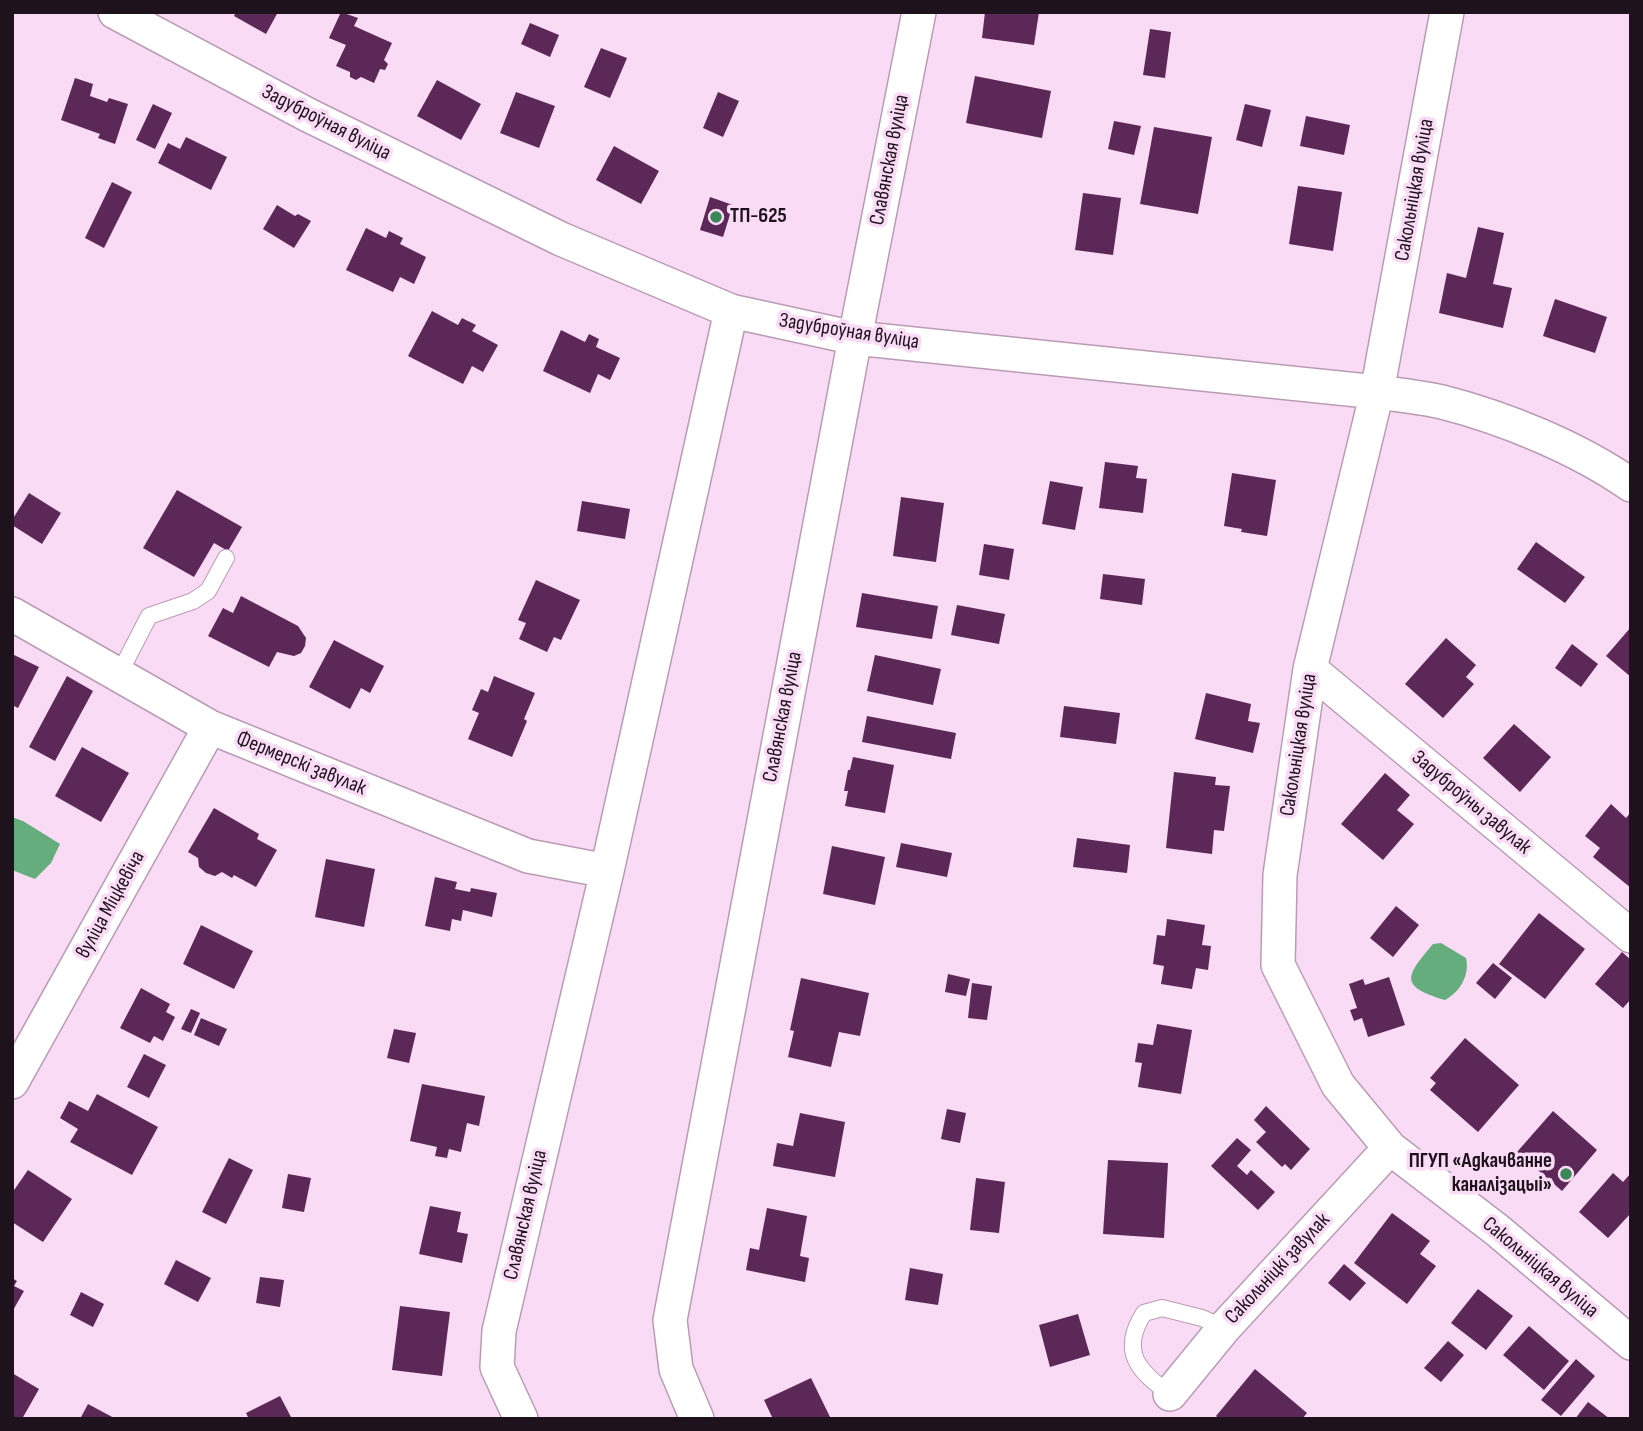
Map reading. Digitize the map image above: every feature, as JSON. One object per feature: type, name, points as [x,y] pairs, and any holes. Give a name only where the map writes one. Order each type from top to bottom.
[{"type":"street","name":"Задуброўная вуліца","points":[[115,12],[308,115],[561,239],[731,311],[855,338],[1377,392],[1440,401],[1526,430],[1631,485]]},
{"type":"street","name":"Славянская вуліца","points":[[697,1419],[676,1369],[670,1320],[919,12]]},
{"type":"street","name":"Сакольніцкая вуліца","points":[[1447,12],[1377,392],[1310,669],[1280,875],[1278,965],[1338,1084],[1390,1148],[1497,1230],[1631,1343]]},
{"type":"street","name":"Славянская вуліца","points":[[521,1419],[497,1367],[499,1331],[607,871],[731,311]]},
{"type":"street","name":"Фермерскі завулак","points":[[12,614],[210,727],[528,856],[607,871]]},
{"type":"street","name":"Задуброўны завулак","points":[[1310,669],[1631,936]]},
{"type":"street","name":"вуліца Міцкевіча","points":[[12,1082],[210,727]]},
{"type":"street","name":"Сакольніцкі завулак","points":[[1170,1394],[1224,1328],[1390,1148]]},
{"type":"lane","points":[[119,674],[149,616],[193,601],[208,591],[226,558]]},
{"type":"lane","points":[[1170,1394],[1144,1375],[1132,1353],[1136,1325],[1143,1314],[1162,1308],[1202,1318],[1224,1328]]},
{"type":"shaded area","points":[[12,817],[60,844],[51,863],[35,879],[12,870]]},
{"type":"shaded area","points":[[1441,943],[1466,958],[1467,964],[1463,982],[1445,1000],[1419,990],[1411,978],[1417,964],[1433,944]]},
{"type":"building","points":[[236,12],[278,12],[266,34],[234,16]]},
{"type":"building","points":[[341,12],[358,18],[354,26],[392,43],[384,60],[388,64],[385,70],[380,69],[374,83],[361,77],[356,80],[350,77],[350,72],[336,66],[346,45],[329,38]]},
{"type":"building","points":[[985,12],[1039,12],[1034,45],[982,38]]},
{"type":"building","points":[[530,23],[559,35],[550,57],[521,44]]},
{"type":"building","points":[[1150,29],[1171,32],[1165,78],[1143,75]]},
{"type":"building","points":[[601,48],[627,58],[610,98],[584,87]]},
{"type":"building","points":[[975,76],[1051,91],[1042,138],[966,123]]},
{"type":"building","points":[[75,78],[93,84],[90,96],[107,102],[109,98],[128,104],[115,144],[98,138],[100,134],[61,120]]},
{"type":"building","points":[[437,80],[481,104],[461,140],[417,116]]},
{"type":"building","points":[[516,92],[555,106],[539,148],[500,133]]},
{"type":"building","points":[[718,92],[739,101],[723,137],[703,128]]},
{"type":"building","points":[[153,104],[172,113],[155,149],[136,140]]},
{"type":"building","points":[[1245,104],[1271,110],[1262,147],[1236,140]]},
{"type":"building","points":[[1306,116],[1350,125],[1344,155],[1300,146]]},
{"type":"building","points":[[1114,121],[1141,126],[1134,155],[1108,149]]},
{"type":"building","points":[[1154,127],[1212,137],[1198,214],[1140,204]]},
{"type":"building","points":[[186,137],[227,157],[211,190],[158,163],[168,143],[180,149]]},
{"type":"building","points":[[614,146],[659,171],[641,204],[596,180]]},
{"type":"building","points":[[112,182],[132,192],[104,248],[85,238]]},
{"type":"building","points":[[1298,186],[1342,192],[1333,251],[1289,244]]},
{"type":"building","points":[[1083,193],[1121,198],[1113,255],[1075,250]]},
{"type":"building","name":"ТП-625","points":[[710,197],[733,205],[723,237],[700,230]]},
{"type":"building","points":[[277,205],[295,216],[298,214],[311,221],[294,248],[263,229]]},
{"type":"building","points":[[1478,227],[1504,233],[1493,284],[1512,288],[1503,328],[1439,313],[1447,273],[1466,278]]},
{"type":"building","points":[[366,228],[386,238],[389,231],[403,238],[400,244],[426,257],[414,284],[400,277],[393,292],[346,270]]},
{"type":"building","points":[[1555,299],[1607,317],[1595,353],[1543,336]]},
{"type":"building","points":[[432,311],[458,325],[462,318],[476,325],[472,331],[498,345],[483,372],[472,366],[463,384],[408,356]]},
{"type":"building","points":[[561,330],[585,342],[589,334],[599,339],[596,347],[620,358],[610,380],[598,374],[590,393],[543,371]]},
{"type":"building","points":[[1105,462],[1138,466],[1136,478],[1147,479],[1143,513],[1099,508]]},
{"type":"building","points":[[1232,473],[1276,480],[1267,536],[1224,526]]},
{"type":"building","points":[[1050,481],[1083,487],[1075,530],[1042,524]]},
{"type":"building","points":[[177,490],[242,527],[228,551],[214,543],[194,577],[143,548]]},
{"type":"building","points":[[29,493],[61,513],[42,544],[12,525],[12,520]]},
{"type":"building","points":[[901,497],[944,503],[936,562],[893,556]]},
{"type":"building","points":[[582,501],[630,509],[625,539],[577,531]]},
{"type":"building","points":[[1536,542],[1585,577],[1565,603],[1517,569]]},
{"type":"building","points":[[984,544],[1014,549],[1009,580],[979,575]]},
{"type":"building","points":[[1103,574],[1145,579],[1142,605],[1100,599]]},
{"type":"building","points":[[536,580],[580,600],[561,640],[554,637],[547,652],[519,639],[526,623],[518,620]]},
{"type":"building","points":[[862,593],[938,606],[932,639],[856,627]]},
{"type":"building","points":[[241,596],[298,626],[306,638],[301,653],[294,656],[277,652],[269,667],[208,636],[223,608],[233,613]]},
{"type":"building","points":[[957,605],[1005,614],[999,644],[951,635]]},
{"type":"building","points":[[1631,627],[1631,677],[1606,656]]},
{"type":"building","points":[[1446,638],[1476,665],[1466,677],[1474,684],[1443,718],[1405,684]]},
{"type":"building","points":[[334,640],[384,666],[370,693],[361,688],[350,709],[309,687]]},
{"type":"building","points":[[1572,644],[1598,664],[1581,687],[1555,668]]},
{"type":"building","points":[[12,654],[39,667],[18,708],[12,705]]},
{"type":"building","points":[[875,655],[941,669],[933,705],[867,691]]},
{"type":"building","points":[[67,676],[93,691],[55,761],[29,747]]},
{"type":"building","points":[[494,676],[535,693],[512,757],[468,739],[479,713],[472,710],[481,689],[488,692]]},
{"type":"building","points":[[1206,693],[1251,704],[1248,721],[1260,723],[1253,753],[1195,739]]},
{"type":"building","points":[[1064,706],[1120,713],[1116,744],[1060,737]]},
{"type":"building","points":[[867,716],[956,733],[951,759],[862,742]]},
{"type":"building","points":[[1514,724],[1551,757],[1520,792],[1483,758]]},
{"type":"building","points":[[82,747],[129,773],[101,822],[55,796]]},
{"type":"building","points":[[853,757],[894,765],[885,813],[845,806],[848,791],[844,791]]},
{"type":"building","points":[[1174,772],[1216,777],[1215,785],[1230,786],[1224,831],[1214,830],[1212,854],[1166,848]]},
{"type":"building","points":[[1385,773],[1410,795],[1397,810],[1414,824],[1383,860],[1341,824]]},
{"type":"building","points":[[1611,804],[1626,818],[1631,812],[1631,888],[1593,857],[1600,848],[1585,836]]},
{"type":"building","points":[[214,808],[259,834],[257,839],[277,850],[256,887],[234,875],[232,878],[222,872],[215,876],[206,873],[199,867],[198,858],[188,852]]},
{"type":"building","points":[[1077,838],[1130,845],[1127,873],[1073,867]]},
{"type":"building","points":[[901,843],[952,853],[947,877],[896,867]]},
{"type":"building","points":[[832,846],[885,857],[875,905],[823,894]]},
{"type":"building","points":[[326,859],[375,869],[364,927],[315,917]]},
{"type":"building","points":[[435,877],[457,882],[455,889],[470,892],[471,888],[497,893],[492,917],[463,910],[461,921],[452,919],[450,931],[425,926]]},
{"type":"building","points":[[1396,906],[1419,925],[1393,957],[1370,938]]},
{"type":"building","points":[[1539,913],[1585,949],[1545,999],[1499,964]]},
{"type":"building","points":[[1167,919],[1205,925],[1202,945],[1211,946],[1208,970],[1196,968],[1192,989],[1161,984],[1164,966],[1153,964],[1157,935],[1165,936]]},
{"type":"building","points":[[201,925],[253,951],[234,989],[183,964]]},
{"type":"building","points":[[1622,952],[1631,960],[1631,999],[1623,1008],[1595,984]]},
{"type":"building","points":[[1493,963],[1512,978],[1495,999],[1476,983]]},
{"type":"building","points":[[948,974],[970,979],[966,996],[945,992]]},
{"type":"building","points":[[1389,977],[1405,1025],[1368,1037],[1362,1018],[1354,1021],[1350,1010],[1357,1008],[1349,984],[1363,979],[1365,985]]},
{"type":"building","points":[[801,978],[869,993],[860,1036],[839,1032],[831,1067],[788,1057],[794,1031],[790,1030]]},
{"type":"building","points":[[972,983],[992,986],[987,1020],[968,1018]]},
{"type":"building","points":[[141,988],[170,1004],[166,1012],[175,1017],[163,1041],[154,1036],[150,1043],[120,1028]]},
{"type":"building","points":[[191,1009],[200,1013],[191,1033],[181,1029]]},
{"type":"building","points":[[201,1018],[227,1029],[219,1046],[194,1035]]},
{"type":"building","points":[[1157,1024],[1192,1030],[1181,1094],[1138,1087],[1142,1063],[1135,1062],[1138,1043],[1153,1045]]},
{"type":"building","points":[[394,1029],[416,1033],[409,1063],[387,1058]]},
{"type":"building","points":[[1465,1038],[1519,1085],[1478,1132],[1430,1090],[1436,1083],[1430,1078]]},
{"type":"building","points":[[144,1054],[166,1065],[149,1098],[127,1087]]},
{"type":"building","points":[[422,1084],[485,1096],[479,1126],[467,1123],[461,1152],[449,1149],[447,1158],[435,1156],[437,1147],[410,1141]]},
{"type":"building","points":[[97,1094],[158,1127],[132,1175],[70,1142],[78,1129],[60,1118],[69,1101],[88,1111]]},
{"type":"building","points":[[1266,1106],[1310,1149],[1291,1170],[1285,1164],[1282,1167],[1256,1142],[1266,1132],[1254,1120]]},
{"type":"building","points":[[947,1109],[966,1113],[960,1143],[941,1139]]},
{"type":"building","points":[[1553,1111],[1597,1150],[1562,1191],[1517,1152]]},
{"type":"building","points":[[800,1113],[845,1122],[835,1177],[773,1166],[777,1143],[793,1146]]},
{"type":"building","points":[[1237,1138],[1251,1150],[1237,1166],[1247,1175],[1251,1170],[1275,1192],[1258,1210],[1211,1166]]},
{"type":"building","points":[[229,1158],[253,1170],[226,1224],[202,1212]]},
{"type":"building","points":[[1108,1160],[1168,1163],[1164,1238],[1103,1234]]},
{"type":"building","points":[[28,1170],[72,1199],[43,1242],[12,1222],[12,1193]]},
{"type":"building","points":[[1613,1173],[1623,1182],[1631,1173],[1631,1213],[1608,1238],[1579,1212]]},
{"type":"building","points":[[288,1174],[311,1178],[304,1212],[282,1208]]},
{"type":"building","points":[[976,1178],[1005,1182],[999,1233],[970,1230]]},
{"type":"building","points":[[430,1206],[461,1212],[457,1232],[468,1234],[462,1263],[419,1254]]},
{"type":"building","points":[[767,1208],[807,1216],[800,1256],[809,1258],[805,1282],[746,1270],[750,1248],[759,1250]]},
{"type":"building","points":[[1392,1213],[1430,1241],[1420,1254],[1436,1266],[1407,1304],[1354,1263]]},
{"type":"building","points":[[176,1260],[211,1278],[198,1302],[164,1284]]},
{"type":"building","points":[[1344,1264],[1366,1283],[1350,1301],[1328,1283]]},
{"type":"building","points":[[910,1268],[943,1274],[938,1305],[905,1300]]},
{"type":"building","points":[[260,1277],[284,1280],[280,1307],[256,1303]]},
{"type":"building","points":[[12,1278],[17,1281],[14,1286],[24,1291],[12,1312]]},
{"type":"building","points":[[1478,1289],[1513,1316],[1486,1350],[1451,1323]]},
{"type":"building","points":[[81,1292],[104,1304],[93,1327],[70,1315]]},
{"type":"building","points":[[400,1306],[450,1312],[442,1376],[392,1370]]},
{"type":"building","points":[[1078,1314],[1090,1355],[1050,1367],[1039,1325]]},
{"type":"building","points":[[1529,1326],[1569,1361],[1544,1390],[1503,1355]]},
{"type":"building","points":[[1448,1341],[1464,1355],[1441,1382],[1424,1368]]},
{"type":"building","points":[[1576,1359],[1595,1376],[1561,1416],[1541,1400]]},
{"type":"building","points":[[1255,1369],[1307,1413],[1302,1419],[1219,1419],[1216,1416]]},
{"type":"building","points":[[12,1373],[39,1389],[22,1419],[12,1419]]},
{"type":"building","points":[[811,1378],[831,1419],[773,1419],[764,1400]]},
{"type":"building","points":[[280,1396],[292,1419],[249,1419],[246,1413]]},
{"type":"building","points":[[1588,1402],[1610,1419],[1575,1419]]},
{"type":"building","points":[[88,1404],[116,1419],[80,1419]]},
{"type":"place","name":"ТП-625","points":[[716,217]]},
{"type":"place","name":"ПГУП «Адкачванне каналізацыі»","points":[[1566,1174]]}]
